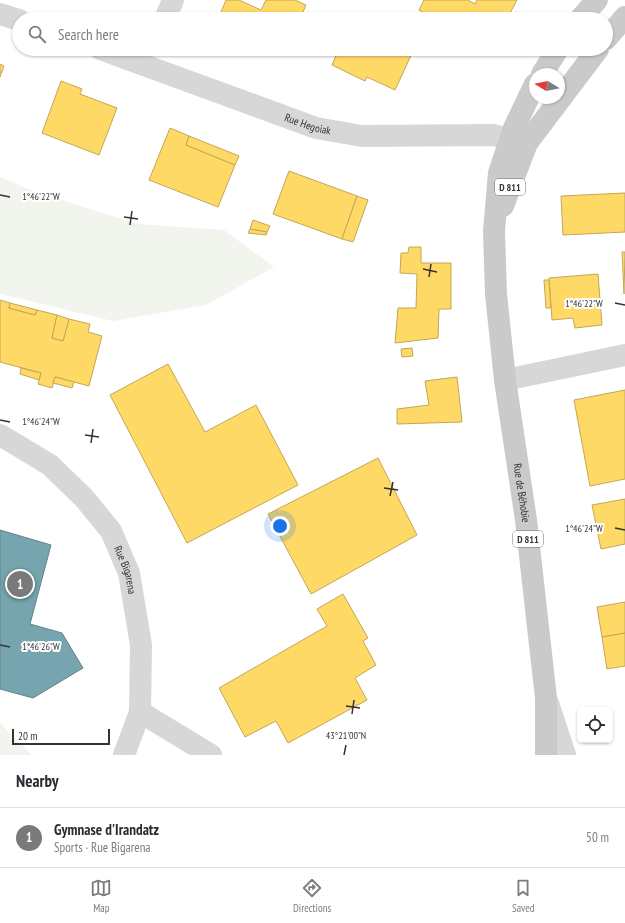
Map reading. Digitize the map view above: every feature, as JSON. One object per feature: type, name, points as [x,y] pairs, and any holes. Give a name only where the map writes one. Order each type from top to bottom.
[{"type":"main road","points":[[586,12],[597,0]]},
{"type":"main road","points":[[613,31],[625,17]]},
{"type":"main road","points":[[546,68],[554,56]]},
{"type":"main road","name":"Rue de Béhobie","points":[[519,141],[592,56]]},
{"type":"main road","name":"Rue de Béhobie","points":[[529,104],[494,231],[496,294],[505,380],[526,520],[546,698],[546,755]]},
{"type":"street","points":[[168,12],[173,0]]},
{"type":"street","points":[[0,14],[12,18]]},
{"type":"street","name":"Rue Hegoiak","points":[[150,57],[316,128],[362,136],[493,135],[519,141]]},
{"type":"street","points":[[505,380],[625,355]]},
{"type":"street","name":"Rue Bigarena","points":[[0,435],[50,465],[84,498],[111,531],[129,573],[141,645],[140,712],[124,755]]},
{"type":"street","points":[[546,698],[565,755]]},
{"type":"street","points":[[140,712],[211,755]]},
{"type":"shaded area","points":[[0,177],[33,191],[138,224],[224,230],[274,267],[206,305],[113,321],[0,294]]},
{"type":"shaded area","points":[[0,723],[32,755],[0,755]]},
{"type":"building: Homes","points":[[226,0],[239,0],[261,10],[266,0],[295,0],[306,5],[303,12],[221,12]]},
{"type":"building: Homes","points":[[424,0],[468,0],[475,4],[477,0],[517,0],[511,12],[423,12],[419,10]]},
{"type":"building: Homes","points":[[336,56],[411,56],[395,90],[367,77],[365,81],[332,65]]},
{"type":"building: Homes","points":[[0,64],[4,66],[0,77]]},
{"type":"building: Homes","points":[[61,81],[82,89],[80,94],[117,108],[99,155],[42,133]]},
{"type":"building: Homes","points":[[170,128],[189,136],[186,145],[235,165],[218,207],[149,180]]},
{"type":"building: Homes","points":[[189,136],[239,156],[235,165],[186,145]]},
{"type":"building: Homes","points":[[289,171],[357,196],[342,239],[273,214]]},
{"type":"building: Homes","points":[[625,193],[625,232],[563,235],[561,196]]},
{"type":"building: Homes","points":[[357,196],[368,200],[353,242],[342,239]]},
{"type":"building: Homes","points":[[253,220],[270,226],[267,232],[250,229]]},
{"type":"building: Homes","points":[[250,229],[267,232],[266,235],[248,233]]},
{"type":"building: Homes","points":[[409,247],[421,247],[421,263],[451,263],[451,309],[439,309],[438,338],[395,343],[398,308],[416,308],[417,274],[400,273],[401,253],[408,253]]},
{"type":"building: Homes","points":[[622,252],[625,252],[624,294]]},
{"type":"building: Homes","points":[[598,274],[602,325],[575,328],[573,318],[552,320],[549,278]]},
{"type":"building: Homes","points":[[544,280],[549,280],[551,308],[546,308]]},
{"type":"building: Homes","points":[[0,300],[10,303],[9,308],[35,315],[37,310],[57,315],[52,338],[63,341],[69,319],[90,324],[88,332],[102,336],[89,386],[55,377],[52,388],[38,384],[41,373],[0,362]]},
{"type":"building: Homes","points":[[10,303],[37,310],[35,315],[9,308]]},
{"type":"building: Homes","points":[[57,315],[69,319],[63,341],[52,338]]},
{"type":"building: Homes","points":[[412,348],[413,356],[402,357],[401,349]]},
{"type":"building: Homes","points":[[168,364],[205,432],[256,405],[298,485],[187,543],[110,395]]},
{"type":"building: Homes","points":[[21,368],[41,373],[39,380],[20,374]]},
{"type":"building: Homes","points":[[55,377],[74,382],[72,388],[53,383]]},
{"type":"building: Homes","points":[[457,377],[462,422],[397,424],[397,409],[429,405],[425,381]]},
{"type":"building: Homes","points":[[625,390],[625,479],[590,486],[574,400]]},
{"type":"building: Homes","points":[[378,458],[417,535],[311,594],[268,514]]},
{"type":"building: Homes","points":[[625,499],[625,544],[601,549],[592,505]]},
{"type":"building: Homes","points":[[343,594],[368,638],[363,641],[376,665],[355,678],[367,700],[288,743],[276,721],[245,737],[219,688],[327,626],[317,609]]},
{"type":"building: Homes","points":[[625,602],[625,633],[602,637],[597,607]]},
{"type":"building: Homes","points":[[625,633],[625,666],[607,669],[602,637]]},
{"type":"building: Public","points":[[0,530],[51,545],[30,624],[62,633],[83,668],[33,698],[0,689]]},
{"type":"place","name":"Gymnase d'Irandatz","points":[[20,584]]}]
